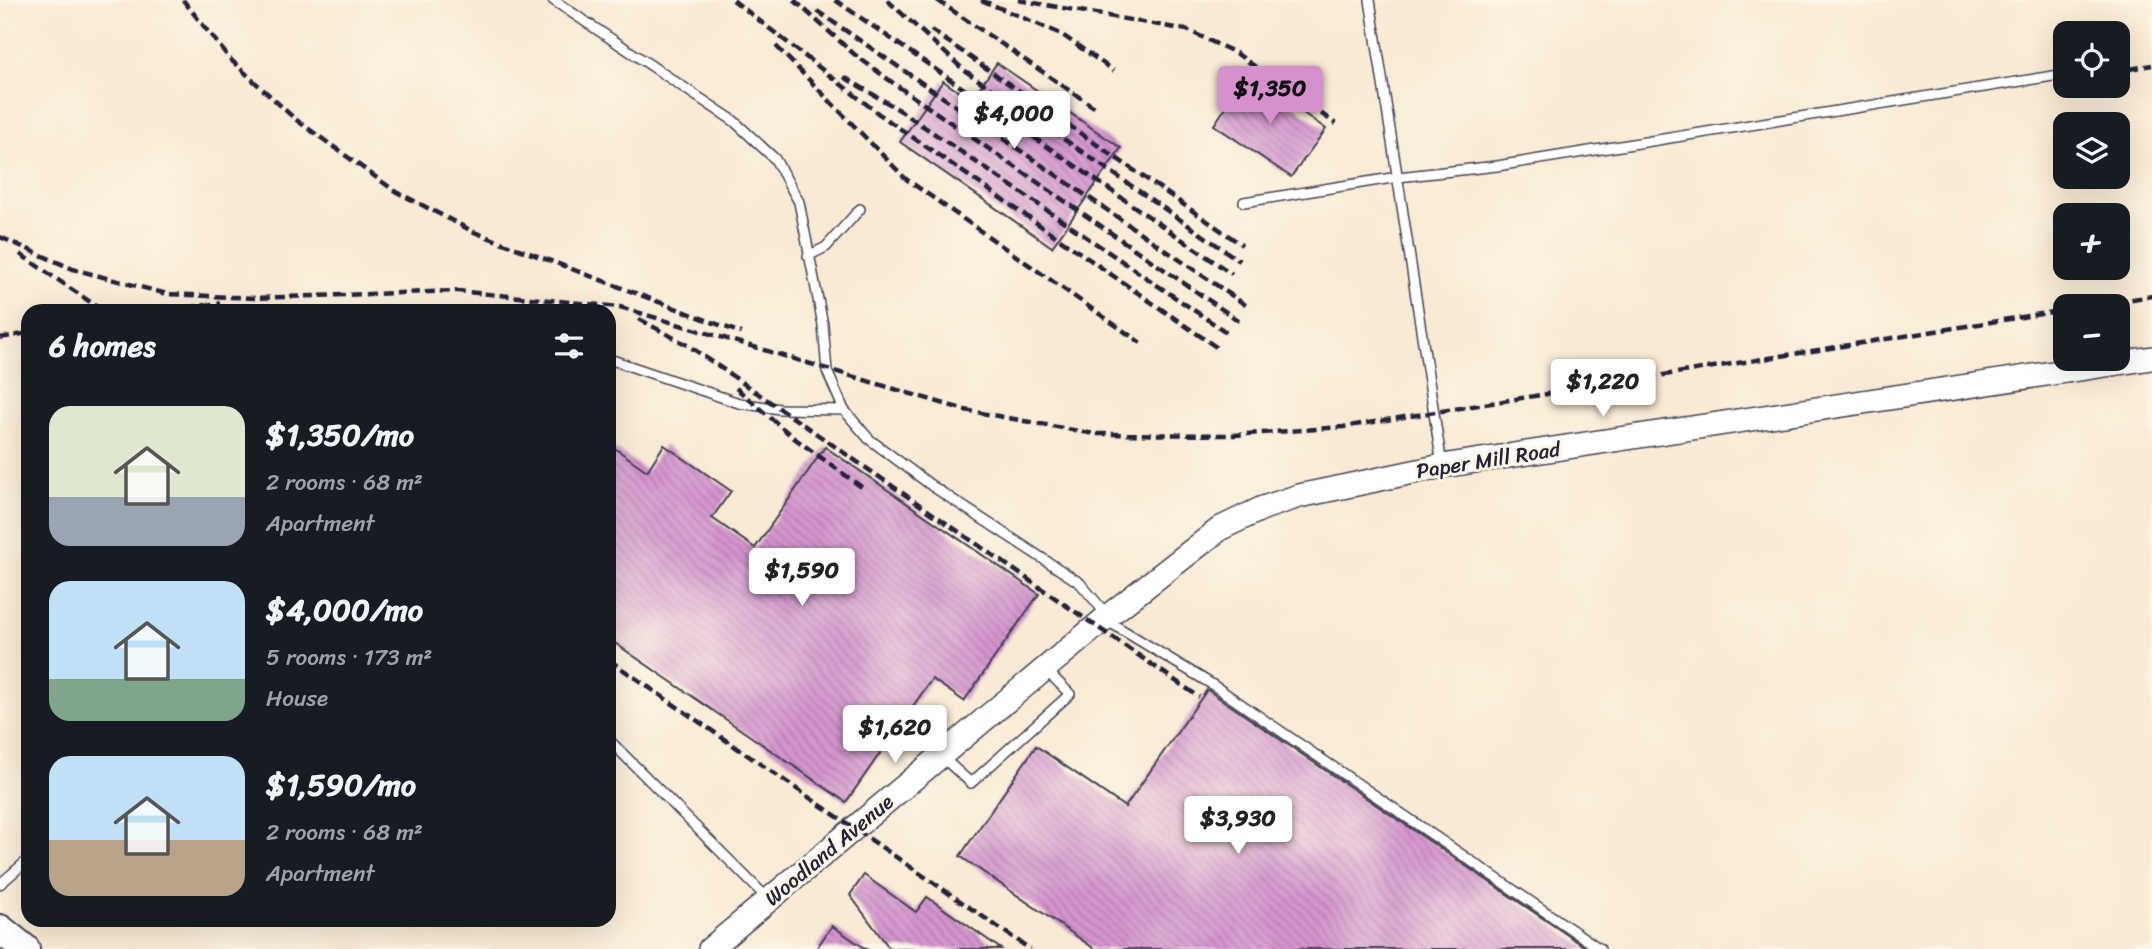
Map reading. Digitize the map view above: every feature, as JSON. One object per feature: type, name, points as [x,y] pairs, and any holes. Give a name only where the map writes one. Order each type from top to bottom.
[{"type":"main road","points":[[0,929],[24,949]]},
{"type":"street","name":"Paper Mill Road","points":[[1106,618],[1221,528],[1263,508],[1299,496],[1443,466],[2152,358]]},
{"type":"street","name":"Woodland Avenue","points":[[710,949],[1106,618]]},
{"type":"lane","points":[[553,0],[734,121],[758,141],[790,182],[799,202],[823,325],[827,371],[844,410],[869,439],[932,486],[1080,583],[1106,618],[1213,685],[1600,949]]},
{"type":"lane","points":[[1370,0],[1443,466]]},
{"type":"lane","points":[[1244,202],[1398,177],[1497,166],[2053,76]]},
{"type":"lane","points":[[808,256],[826,247],[860,209]]},
{"type":"lane","points":[[616,361],[739,404],[780,409],[844,410]]},
{"type":"lane","points":[[940,756],[971,783],[1070,694],[1045,669]]},
{"type":"lane","points":[[616,747],[769,900]]},
{"type":"lane","points":[[0,884],[21,866]]},
{"type":"building","points":[[997,63],[1121,148],[1052,247],[900,142],[943,81],[971,100]]},
{"type":"building","points":[[1248,74],[1326,129],[1291,177],[1214,125]]},
{"type":"building","points":[[664,445],[731,491],[712,518],[755,548],[825,447],[1039,594],[964,701],[932,679],[846,802],[616,644],[616,449],[647,471]]},
{"type":"building","points":[[1207,690],[1588,949],[1095,949],[960,856],[1036,746],[1125,807]]},
{"type":"building","points":[[864,875],[916,912],[927,897],[1001,949],[890,949],[850,895]]},
{"type":"building","points":[[832,926],[866,949],[816,949]]},
{"type":"railway","points":[[183,0],[230,59],[295,119],[395,191],[474,232],[741,333]]},
{"type":"railway","points":[[733,0],[879,114],[1219,349]]},
{"type":"railway","points":[[794,0],[854,54],[896,85],[1239,321]]},
{"type":"railway","points":[[835,0],[1232,274]]},
{"type":"railway","points":[[887,0],[964,70],[1240,261]]},
{"type":"railway","points":[[937,0],[1097,109]]},
{"type":"railway","points":[[981,0],[1061,34],[1114,71]]},
{"type":"railway","points":[[1018,0],[1187,30],[1236,53],[1336,124]]},
{"type":"railway","points":[[817,11],[1247,306]]},
{"type":"railway","points":[[931,30],[1242,245]]},
{"type":"railway","points":[[776,46],[906,179],[1141,343]]},
{"type":"railway","points":[[2130,69],[2152,65]]},
{"type":"railway","points":[[844,77],[901,111],[1229,334]]},
{"type":"railway","points":[[0,237],[73,269],[167,294],[254,298],[458,291],[590,304]]},
{"type":"railway","points":[[20,254],[93,304]]},
{"type":"railway","points":[[2130,299],[2152,296]]},
{"type":"railway","points":[[213,304],[220,303]]},
{"type":"railway","points":[[616,307],[965,410],[1095,434],[1234,435],[1343,427],[2053,312]]},
{"type":"railway","points":[[639,319],[689,346],[1199,697]]},
{"type":"railway","points":[[0,338],[21,334]]},
{"type":"railway","points":[[736,388],[794,438],[863,488]]},
{"type":"railway","points":[[616,665],[1030,949]]}]
